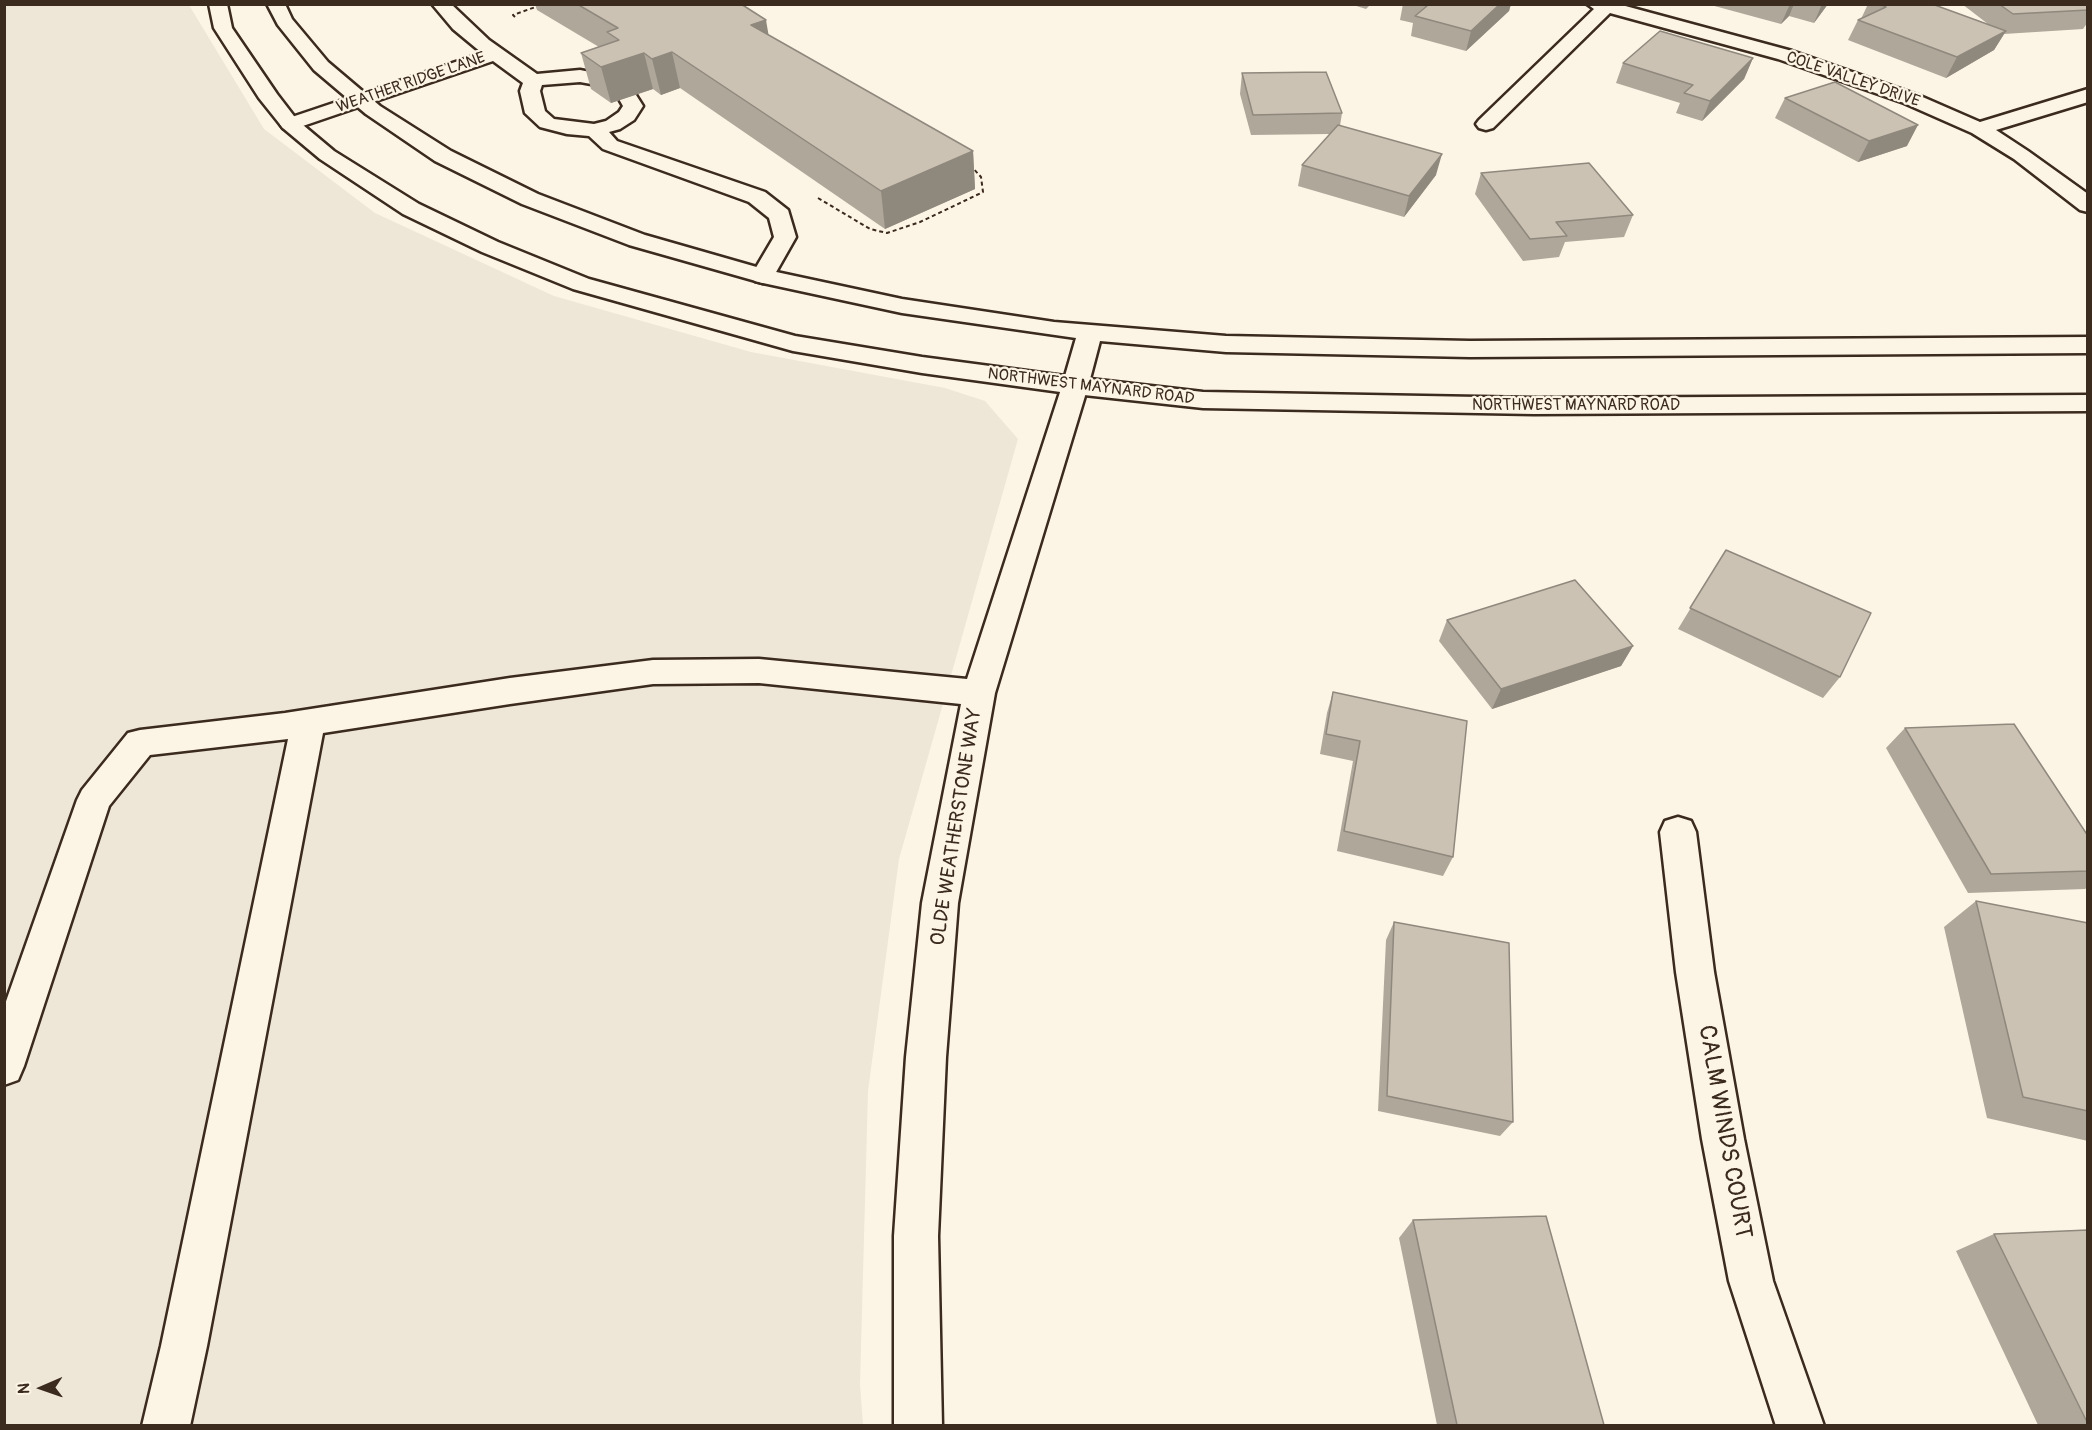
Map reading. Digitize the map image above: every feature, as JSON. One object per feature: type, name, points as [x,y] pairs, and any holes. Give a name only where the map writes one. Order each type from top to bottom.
[{"type":"main road","name":"NORTHWEST MAYNARD ROAD","points":[[218,4],[223,28],[269,98],[290,124],[327,155],[411,209],[490,247],[581,284],[793,342],[922,365],[1075,386],[1203,400],[1373,405],[2088,403]]},
{"type":"main road","points":[[276,4],[284,21],[321,66],[361,100],[443,156],[530,199],[637,240],[763,276],[902,306],[1054,329],[1226,344],[1470,349],[2088,345]]},
{"type":"main road","name":"WEATHER RIDGE LANE","points":[[441,4],[460,26],[496,54]]},
{"type":"main road","points":[[1486,124],[1604,5]]},
{"type":"main road","name":"COLE VALLEY DRIVE","points":[[1604,5],[1847,75],[1979,129],[2021,155],[2088,205]]},
{"type":"main road","name":"WEATHER RIDGE LANE","points":[[290,124],[496,54]]},
{"type":"main road","points":[[496,54],[533,81],[580,76],[608,81]]},
{"type":"main road","points":[[533,81],[530,91],[535,113],[547,123],[567,128],[604,127],[627,116],[633,106],[629,99]]},
{"type":"main road","points":[[1979,129],[2088,95]]},
{"type":"main road","points":[[604,127],[610,145],[757,197],[780,215],[785,237],[763,276]]},
{"type":"main road","name":"OLDE WEATHERSTONE WAY","points":[[918,1425],[916,1236],[926,1057],[940,903],[979,693],[1090,332]]},
{"type":"main road","points":[[4,1066],[94,800],[140,743],[308,723],[510,691],[653,672],[759,671],[979,693]]},
{"type":"main road","points":[[166,1425],[184,1346],[308,723]]},
{"type":"main road","name":"CALM WINDS COURT","points":[[1678,832],[1695,972],[1723,1139],[1749,1270],[1800,1425]]},
{"type":"path","points":[[522,22],[513,15],[544,4]]},
{"type":"path","points":[[810,192],[870,229],[887,233],[920,222],[983,192],[981,177],[969,163]]},
{"type":"shaded area","points":[[5,5],[189,5],[264,129],[375,213],[554,296],[751,352],[945,388],[985,401],[1018,439],[899,859],[868,1091],[860,1384],[863,1425],[5,1426]]},
{"type":"building","points":[[577,4],[741,4],[766,20],[751,25],[973,151],[881,191],[672,52],[652,59],[644,53],[601,67],[581,53],[619,40],[607,32],[618,28]]},
{"type":"building","points":[[1421,4],[1500,4],[1471,31],[1415,16],[1427,6]]},
{"type":"building","points":[[1880,4],[1932,4],[2006,31],[1957,57],[1858,20],[1886,7]]},
{"type":"building","points":[[1999,4],[2087,4],[2088,10],[2013,14]]},
{"type":"building","points":[[1660,31],[1753,58],[1710,101],[1684,93],[1693,85],[1623,63]]},
{"type":"building","points":[[1326,72],[1342,113],[1253,115],[1242,73]]},
{"type":"building","points":[[1835,82],[1918,125],[1869,141],[1785,98]]},
{"type":"building","points":[[1338,125],[1442,154],[1409,196],[1302,165]]},
{"type":"building","points":[[1589,163],[1633,215],[1556,222],[1567,236],[1530,239],[1481,173]]},
{"type":"building","points":[[1726,550],[1871,613],[1840,677],[1690,608]]},
{"type":"building","points":[[1575,580],[1633,646],[1501,689],[1447,620]]},
{"type":"building","points":[[1333,692],[1467,721],[1453,857],[1344,831],[1360,741],[1326,734]]},
{"type":"building","points":[[2014,724],[2088,836],[2088,871],[1991,874],[1905,728]]},
{"type":"building","points":[[1976,901],[2088,923],[2088,1111],[2023,1097]]},
{"type":"building","points":[[1394,922],[1509,943],[1513,1122],[1387,1096]]},
{"type":"building","points":[[1546,1216],[1604,1425],[1457,1425],[1413,1220]]},
{"type":"building","points":[[2088,1230],[2088,1424],[1994,1234]]}]
